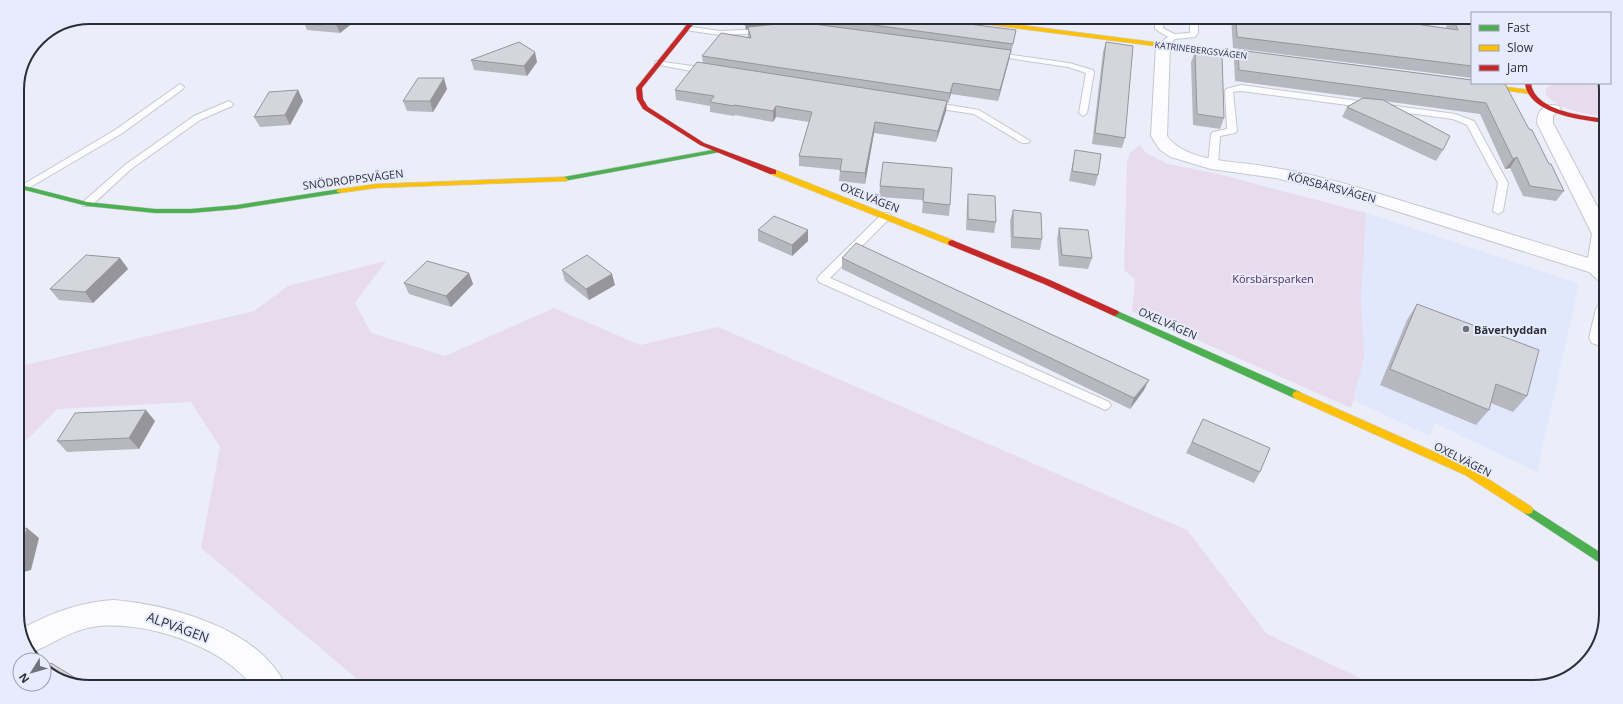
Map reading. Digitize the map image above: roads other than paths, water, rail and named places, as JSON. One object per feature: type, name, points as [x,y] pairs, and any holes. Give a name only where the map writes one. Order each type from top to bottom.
[{"type":"street","name":"OXELVÄGEN","points":[[691,24],[639,88],[640,99],[645,108],[702,144],[886,216],[1054,286],[1212,356],[1477,477],[1518,503],[1586,551],[1599,558]]},
{"type":"street","name":"KATRINEBERGSVÄGEN","points":[[1009,24],[1168,41],[1278,59]]},
{"type":"street","name":"KÖRSBÄRSVÄGEN","points":[[1168,41],[1159,121],[1159,136],[1162,143],[1180,154],[1213,164],[1272,172],[1327,184],[1599,271]]},
{"type":"street","points":[[1467,84],[1529,87],[1539,102],[1553,109],[1576,117],[1599,120]]},
{"type":"street","points":[[1553,109],[1545,114],[1545,123],[1599,225]]},
{"type":"street","name":"SNÖDROPPSVÄGEN","points":[[24,187],[87,204],[155,211],[191,211],[237,207],[376,186],[566,179],[718,151]]},
{"type":"street","name":"ALPVÄGEN","points":[[29,639],[58,624],[92,614],[118,611],[146,615],[187,628],[219,642],[245,658],[268,680]]},
{"type":"lane","points":[[1159,24],[1159,29],[1168,41],[1192,35],[1194,33],[1194,24]]},
{"type":"lane","points":[[688,28],[737,34],[775,30]]},
{"type":"lane","points":[[989,54],[1069,65],[1090,72],[1083,113]]},
{"type":"lane","points":[[659,63],[713,71]]},
{"type":"lane","points":[[24,184],[118,132],[180,87]]},
{"type":"lane","points":[[1213,164],[1216,134],[1232,131],[1229,91],[1241,88],[1455,117],[1470,123],[1503,184],[1498,211]]},
{"type":"lane","points":[[87,204],[128,167],[197,118],[229,104]]},
{"type":"lane","points":[[922,104],[976,112],[1025,141]]},
{"type":"lane","points":[[886,216],[823,279],[1105,405]]},
{"type":"place","name":"Bäverhyddan","points":[[1466,329]]},
{"type":"park label","name":"Körsbärsparken","points":[[1273,278]]}]
